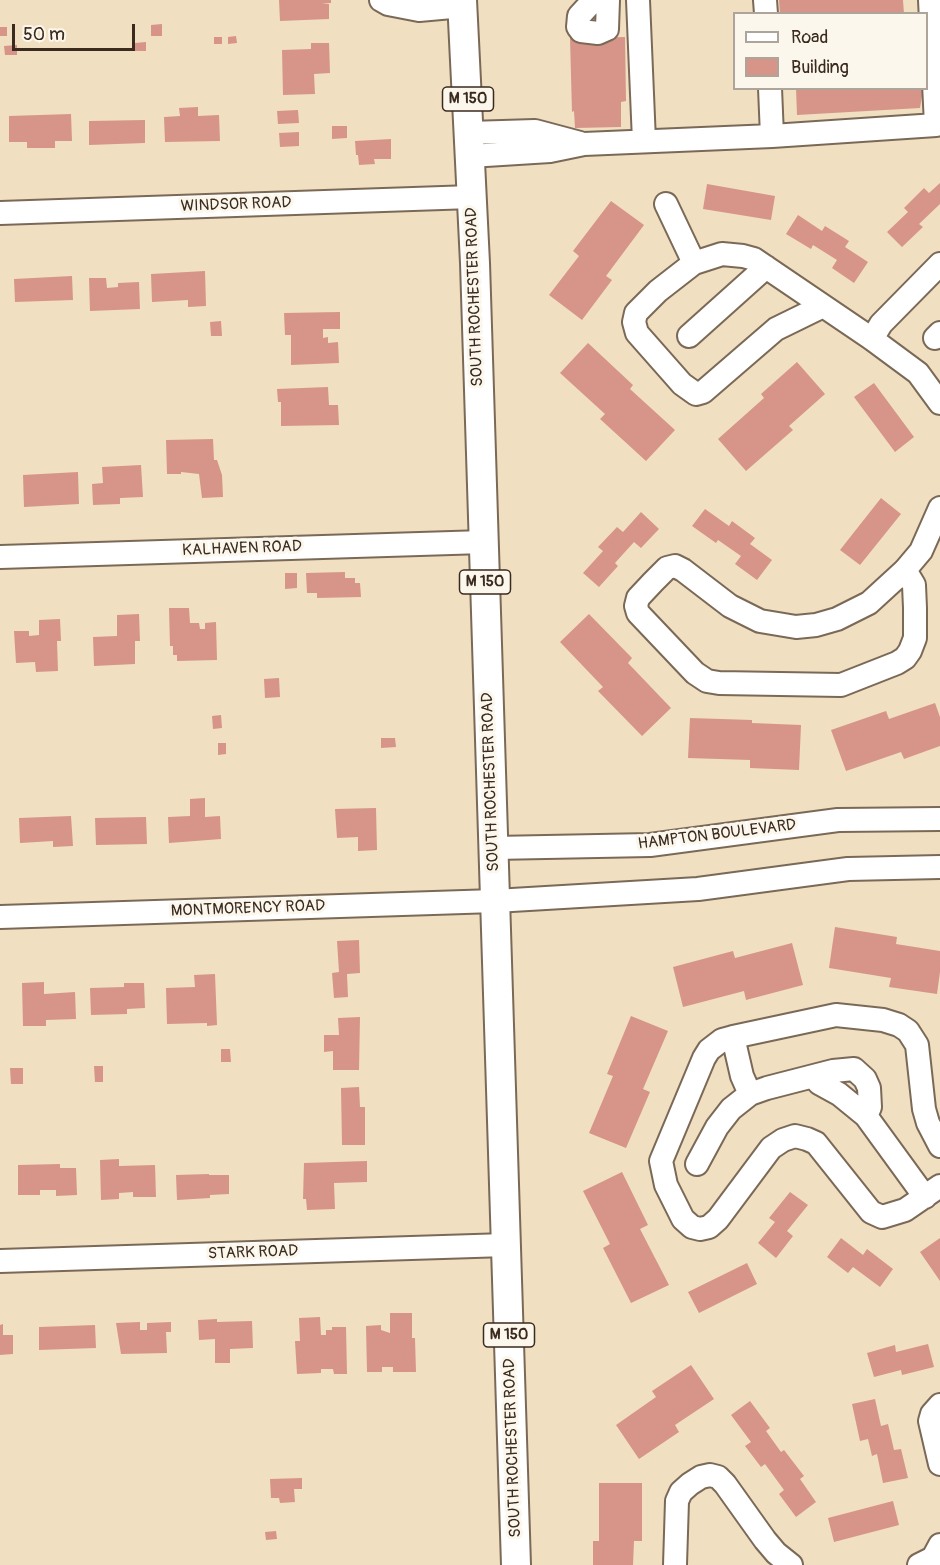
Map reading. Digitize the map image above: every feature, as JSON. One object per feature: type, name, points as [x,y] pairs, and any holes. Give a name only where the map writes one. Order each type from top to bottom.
[{"type":"main road","name":"SOUTH ROCHESTER ROAD","points":[[463,3],[484,542],[516,1565]]},
{"type":"street","points":[[381,0],[388,4],[419,10],[463,3]]},
{"type":"street","points":[[638,0],[644,141]]},
{"type":"street","points":[[470,145],[550,151],[584,144],[772,136],[936,125],[930,0]]},
{"type":"street","points":[[770,90],[772,136]]},
{"type":"street","points":[[470,145],[538,123],[584,144]]},
{"type":"street","name":"WINDSOR ROAD","points":[[0,213],[472,197]]},
{"type":"street","points":[[666,204],[694,263]]},
{"type":"street","points":[[823,306],[776,329],[703,392],[696,394],[682,384],[637,333],[634,321],[636,312],[658,291],[694,263],[711,256],[734,254],[754,259],[872,339],[918,373],[940,401]]},
{"type":"street","points":[[872,339],[881,324],[940,264]]},
{"type":"street","points":[[689,336],[766,267]]},
{"type":"street","points":[[905,570],[914,585],[915,638],[910,651],[897,663],[841,685],[707,681],[695,673],[638,613],[636,606],[638,598],[653,582],[667,568],[675,566],[730,606],[760,621],[779,626],[796,627],[837,620],[869,603],[905,570],[921,551],[940,508]]},
{"type":"street","name":"KALHAVEN ROAD","points":[[0,557],[484,542]]},
{"type":"street","name":"HAMPTON BOULEVARD","points":[[494,848],[650,845],[838,820],[940,819]]},
{"type":"street","points":[[495,901],[698,889],[848,869],[940,867]]},
{"type":"street","name":"MONTMORENCY ROAD","points":[[0,917],[495,901]]},
{"type":"street","points":[[697,1164],[717,1127],[731,1109],[750,1094],[814,1076],[854,1069],[865,1078],[870,1097],[870,1107],[866,1116],[932,1191],[905,1210],[882,1217],[871,1212],[816,1143],[807,1138],[795,1136],[771,1148],[718,1219],[709,1227],[700,1229],[692,1227],[683,1219],[666,1185],[661,1161],[704,1058],[715,1044],[733,1036],[836,1015],[883,1020],[899,1024],[908,1031],[917,1045],[924,1109],[928,1123],[940,1146]]},
{"type":"street","points":[[733,1036],[742,1076],[750,1094]]},
{"type":"street","name":"STARK ROAD","points":[[0,1261],[506,1245]]},
{"type":"street","points":[[940,1406],[932,1414],[930,1422],[940,1464]]},
{"type":"street","points":[[675,1565],[677,1501],[681,1492],[690,1484],[701,1477],[710,1475],[718,1477],[725,1484],[776,1553],[791,1565]]},
{"type":"building","points":[[279,0],[331,0],[331,3],[322,3],[329,4],[329,19],[280,21]]},
{"type":"building","points":[[779,0],[903,0],[904,12],[780,12]]},
{"type":"building","points":[[162,24],[162,36],[151,36],[151,25]]},
{"type":"building","points":[[0,27],[7,27],[7,36],[0,36]]},
{"type":"building","points":[[236,36],[237,43],[228,44],[228,37]]},
{"type":"building","points":[[214,37],[222,37],[222,44],[214,44]]},
{"type":"building","points":[[625,37],[626,101],[621,102],[621,127],[575,128],[574,111],[572,112],[570,38]]},
{"type":"building","points":[[146,42],[146,51],[135,51],[135,43]]},
{"type":"building","points":[[311,43],[329,43],[330,73],[314,74],[315,94],[283,95],[282,50],[311,49]]},
{"type":"building","points":[[17,45],[17,55],[5,55],[4,46]]},
{"type":"building","points":[[796,90],[923,90],[920,108],[797,115]]},
{"type":"building","points":[[198,107],[198,116],[219,115],[220,141],[165,142],[164,117],[180,116],[179,108]]},
{"type":"building","points":[[298,110],[299,123],[278,124],[277,111]]},
{"type":"building","points":[[71,114],[72,141],[55,141],[55,148],[27,148],[27,142],[9,142],[9,116]]},
{"type":"building","points":[[145,120],[145,143],[89,145],[89,121]]},
{"type":"building","points":[[332,126],[347,126],[347,138],[332,139]]},
{"type":"building","points":[[299,132],[299,146],[280,147],[279,133]]},
{"type":"building","points":[[391,139],[391,159],[374,159],[375,164],[359,165],[355,141]]},
{"type":"building","points":[[940,183],[940,204],[919,224],[923,227],[902,247],[887,232],[908,212],[904,208],[924,188],[929,193]]},
{"type":"building","points":[[707,184],[775,196],[771,220],[703,209]]},
{"type":"building","points":[[611,201],[644,225],[606,276],[612,280],[582,320],[549,295],[579,256],[573,251]]},
{"type":"building","points":[[798,215],[822,231],[825,226],[849,241],[845,247],[868,262],[854,283],[832,268],[837,260],[813,245],[811,249],[786,234]]},
{"type":"building","points":[[205,271],[206,306],[188,307],[188,300],[152,302],[151,274]]},
{"type":"building","points":[[72,276],[73,300],[15,302],[14,279]]},
{"type":"building","points":[[89,278],[106,278],[107,288],[118,287],[118,283],[139,282],[140,309],[90,311]]},
{"type":"building","points":[[340,312],[340,329],[323,329],[323,338],[328,337],[328,343],[338,342],[339,363],[291,365],[291,335],[285,335],[284,313]]},
{"type":"building","points":[[221,321],[222,336],[211,336],[210,322]]},
{"type":"building","points":[[588,343],[633,385],[630,389],[675,430],[646,461],[600,419],[605,414],[560,373]]},
{"type":"building","points":[[797,362],[825,394],[789,426],[793,430],[746,471],[718,439],[764,398],[761,394]]},
{"type":"building","points":[[874,383],[914,437],[895,452],[854,397]]},
{"type":"building","points":[[328,387],[329,405],[338,405],[339,425],[281,426],[281,402],[278,402],[277,389]]},
{"type":"building","points":[[213,439],[214,460],[217,460],[222,475],[223,497],[202,498],[199,474],[181,472],[181,474],[167,474],[166,440]]},
{"type":"building","points":[[141,465],[143,497],[120,498],[120,504],[93,505],[92,484],[103,483],[102,467]]},
{"type":"building","points":[[78,472],[79,504],[24,507],[23,475]]},
{"type":"building","points":[[881,498],[901,514],[860,565],[840,550]]},
{"type":"building","points":[[705,509],[729,526],[732,521],[755,538],[750,544],[772,560],[757,580],[735,564],[741,556],[718,540],[716,543],[692,526]]},
{"type":"building","points":[[641,512],[659,529],[641,548],[634,542],[615,563],[618,566],[599,587],[583,573],[603,551],[598,547],[617,527],[623,532]]},
{"type":"building","points":[[345,572],[345,578],[355,578],[355,583],[360,583],[361,597],[317,598],[317,593],[307,593],[306,573]]},
{"type":"building","points":[[285,573],[297,573],[297,588],[285,589]]},
{"type":"building","points":[[169,608],[189,608],[190,623],[199,623],[200,629],[205,629],[205,623],[216,622],[217,660],[177,661],[177,655],[173,655],[173,646],[170,646]]},
{"type":"building","points":[[139,614],[140,641],[135,641],[135,664],[94,666],[93,637],[117,636],[117,615]]},
{"type":"building","points":[[589,614],[632,658],[628,663],[671,708],[642,736],[598,691],[603,687],[560,642]]},
{"type":"building","points":[[60,619],[61,641],[57,641],[58,671],[36,672],[35,662],[16,663],[14,631],[29,631],[29,636],[39,635],[39,620]]},
{"type":"building","points":[[279,678],[280,697],[265,698],[264,679]]},
{"type":"building","points":[[935,703],[940,717],[940,746],[904,759],[901,752],[846,771],[831,730],[886,711],[889,719]]},
{"type":"building","points":[[221,715],[222,728],[213,729],[212,716]]},
{"type":"building","points":[[690,718],[752,720],[752,723],[801,725],[799,770],[750,768],[750,760],[688,758]]},
{"type":"building","points":[[381,738],[395,738],[396,747],[381,748]]},
{"type":"building","points":[[218,743],[226,743],[226,754],[218,755]]},
{"type":"building","points":[[205,798],[205,817],[220,816],[221,839],[169,843],[168,817],[190,816],[190,799]]},
{"type":"building","points":[[376,808],[377,850],[358,851],[358,837],[337,838],[335,809]]},
{"type":"building","points":[[71,816],[73,846],[53,847],[53,841],[20,843],[19,818]]},
{"type":"building","points":[[146,817],[147,844],[96,845],[95,818]]},
{"type":"building","points":[[835,927],[897,937],[896,944],[940,951],[937,994],[889,987],[891,978],[829,968]]},
{"type":"building","points":[[359,940],[360,973],[347,974],[348,997],[334,998],[332,973],[339,972],[337,941]]},
{"type":"building","points":[[792,943],[803,985],[746,1000],[744,991],[683,1007],[673,967],[733,951],[735,958]]},
{"type":"building","points":[[215,974],[217,1025],[167,1024],[166,988],[195,987],[194,975]]},
{"type":"building","points":[[44,982],[44,994],[75,992],[76,1019],[46,1020],[46,1026],[23,1026],[22,983]]},
{"type":"building","points":[[124,983],[144,983],[145,1008],[127,1009],[127,1014],[91,1015],[90,988],[124,987]]},
{"type":"building","points":[[631,1016],[668,1031],[643,1089],[650,1092],[626,1148],[589,1133],[613,1076],[607,1074]]},
{"type":"building","points":[[360,1017],[359,1070],[333,1070],[333,1051],[324,1052],[324,1035],[339,1035],[338,1018]]},
{"type":"building","points":[[221,1049],[230,1049],[231,1062],[221,1062]]},
{"type":"building","points":[[94,1066],[103,1066],[103,1082],[95,1082]]},
{"type":"building","points":[[10,1068],[23,1068],[23,1084],[11,1084]]},
{"type":"building","points":[[359,1087],[360,1107],[365,1107],[365,1145],[342,1145],[341,1088]]},
{"type":"building","points":[[119,1159],[119,1166],[155,1165],[156,1197],[133,1197],[133,1192],[119,1193],[119,1199],[101,1200],[100,1160]]},
{"type":"building","points":[[367,1161],[367,1182],[334,1183],[335,1209],[307,1210],[306,1199],[303,1199],[304,1163]]},
{"type":"building","points":[[60,1164],[60,1168],[76,1168],[77,1195],[56,1196],[56,1190],[40,1190],[40,1195],[18,1195],[18,1165]]},
{"type":"building","points":[[622,1172],[648,1225],[640,1229],[669,1285],[631,1303],[603,1248],[610,1244],[583,1191]]},
{"type":"building","points":[[176,1175],[229,1175],[229,1194],[177,1200]]},
{"type":"building","points":[[790,1192],[808,1205],[787,1231],[793,1236],[776,1258],[758,1243],[775,1222],[769,1218]]},
{"type":"building","points":[[841,1238],[863,1255],[867,1249],[893,1269],[880,1287],[853,1267],[848,1273],[827,1257]]},
{"type":"building","points":[[940,1238],[940,1281],[920,1252]]},
{"type":"building","points":[[747,1263],[757,1284],[699,1313],[688,1292]]},
{"type":"building","points":[[390,1313],[412,1313],[416,1372],[393,1372],[393,1367],[382,1367],[382,1372],[367,1372],[366,1326],[381,1325],[381,1330],[390,1333]]},
{"type":"building","points":[[320,1317],[321,1335],[326,1335],[326,1330],[332,1330],[332,1327],[346,1327],[347,1374],[334,1374],[333,1369],[321,1369],[321,1373],[297,1374],[295,1341],[300,1341],[299,1318]]},
{"type":"building","points":[[217,1319],[217,1322],[252,1321],[253,1348],[230,1349],[230,1363],[215,1363],[215,1339],[199,1340],[198,1320]]},
{"type":"building","points":[[140,1322],[140,1330],[147,1330],[147,1323],[171,1322],[171,1332],[166,1332],[167,1353],[121,1354],[116,1323]]},
{"type":"building","points":[[3,1324],[3,1335],[13,1335],[13,1354],[0,1355],[0,1325]]},
{"type":"building","points":[[95,1325],[96,1348],[39,1350],[39,1327]]},
{"type":"building","points":[[928,1344],[934,1367],[902,1375],[901,1370],[874,1377],[867,1353],[895,1345],[896,1352]]},
{"type":"building","points":[[691,1365],[714,1399],[675,1425],[679,1432],[639,1459],[616,1425],[656,1397],[652,1391]]},
{"type":"building","points":[[875,1399],[881,1426],[888,1424],[894,1450],[901,1449],[908,1478],[883,1483],[877,1454],[872,1456],[868,1439],[860,1441],[852,1404]]},
{"type":"building","points":[[750,1401],[770,1428],[766,1431],[781,1452],[784,1450],[804,1476],[800,1479],[816,1502],[796,1517],[779,1494],[784,1490],[765,1464],[761,1467],[745,1446],[751,1442],[731,1415]]},
{"type":"building","points":[[302,1478],[302,1489],[294,1489],[295,1502],[280,1503],[279,1498],[271,1498],[270,1479]]},
{"type":"building","points":[[599,1483],[642,1483],[642,1541],[634,1541],[633,1565],[593,1565],[593,1541],[599,1541]]},
{"type":"building","points":[[893,1501],[899,1525],[834,1542],[828,1518]]},
{"type":"building","points":[[276,1531],[277,1539],[266,1540],[265,1532]]}]
